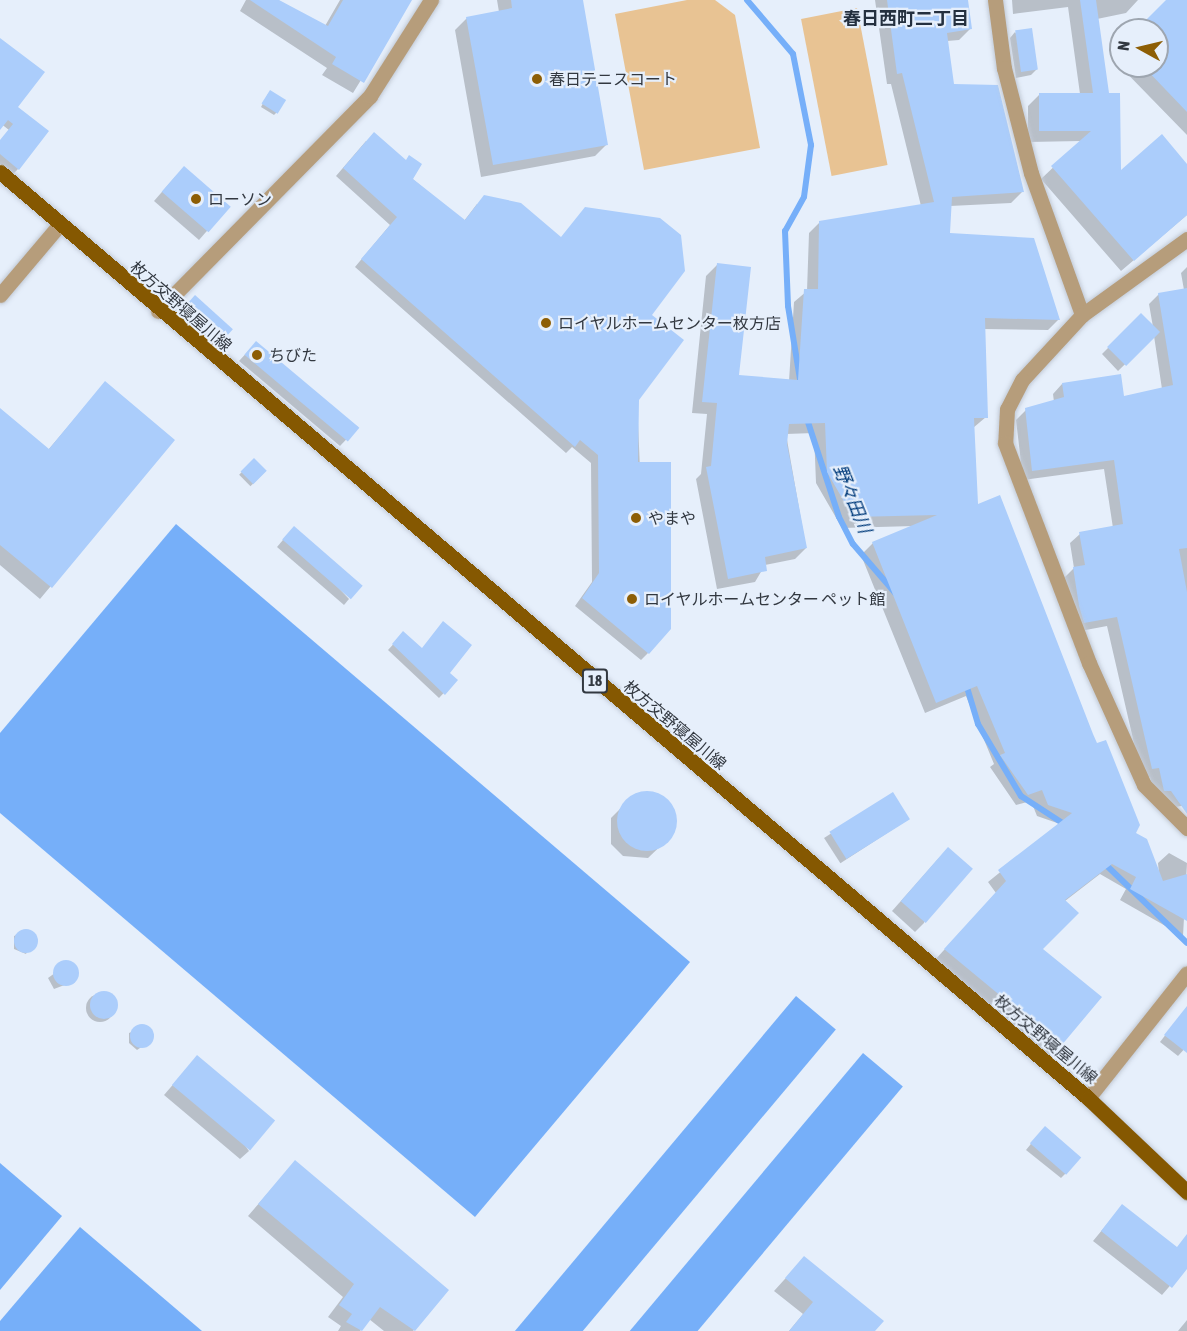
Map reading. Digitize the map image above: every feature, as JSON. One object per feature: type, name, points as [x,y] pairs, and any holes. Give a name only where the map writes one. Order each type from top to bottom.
[{"type":"main road","name":"枚方交野寝屋川線","points":[[0,172],[158,311],[1088,1098],[1187,1192]]},
{"type":"street","points":[[158,311],[370,96],[431,0]]},
{"type":"street","points":[[995,0],[1004,68],[1031,173],[1082,315]]},
{"type":"street","points":[[0,295],[60,224]]},
{"type":"street","points":[[1187,239],[1082,315],[1022,380],[1007,409],[1005,443],[1089,663],[1139,775],[1187,828]]},
{"type":"street","points":[[1088,1098],[1187,973]]},
{"type":"shaded area","points":[[687,0],[715,0],[735,15],[760,148],[644,170],[615,14]]},
{"type":"shaded area","points":[[857,8],[888,165],[832,176],[801,19]]},
{"type":"water","points":[[176,524],[690,962],[475,1217],[0,813],[0,733]]},
{"type":"water","points":[[796,996],[836,1029],[583,1331],[515,1331]]},
{"type":"water","points":[[863,1053],[903,1086],[698,1331],[630,1331]]},
{"type":"water","points":[[0,1163],[62,1216],[0,1290]]},
{"type":"water","points":[[80,1227],[202,1331],[0,1331],[0,1321]]},
{"type":"building","points":[[250,0],[279,0],[328,26],[343,0],[412,0],[364,83],[332,64],[336,57]]},
{"type":"building","points":[[511,0],[583,0],[608,145],[493,165],[466,17],[512,8]]},
{"type":"building","points":[[887,0],[968,0],[972,29],[947,33],[954,84],[998,85],[1024,192],[952,197],[950,233],[1034,238],[1060,320],[985,318],[988,418],[974,418],[978,504],[1000,495],[1093,734],[1097,743],[1106,740],[1140,825],[1136,833],[1147,839],[1163,881],[1187,874],[1187,921],[1130,889],[1136,877],[1112,864],[1065,900],[1079,913],[1043,949],[1102,997],[1061,1046],[944,949],[1006,881],[998,870],[1072,813],[1048,805],[1042,790],[1028,795],[1000,755],[1005,753],[977,686],[936,703],[872,542],[937,515],[853,517],[827,472],[825,423],[789,424],[787,444],[807,548],[765,557],[767,571],[728,579],[706,467],[711,466],[717,403],[702,402],[717,263],[751,267],[739,375],[798,380],[804,289],[818,289],[819,221],[934,202],[902,73],[897,74]]},
{"type":"building","points":[[1080,0],[1096,0],[1109,93],[1120,93],[1121,170],[1162,134],[1187,164],[1187,215],[1134,261],[1051,166],[1091,131],[1039,131],[1039,93],[1093,93]]},
{"type":"building","points":[[1166,0],[1187,0],[1187,112],[1154,78],[1169,78],[1169,18],[1148,18]]},
{"type":"building","points":[[1032,28],[1038,70],[1021,72],[1015,30]]},
{"type":"building","points":[[0,38],[45,72],[18,107],[49,131],[19,170],[0,154],[0,140],[13,124],[8,120],[0,130]]},
{"type":"building","points":[[270,90],[286,100],[278,114],[262,104]]},
{"type":"building","name":"ロイヤルホームセンター枚方店","points":[[374,132],[406,160],[409,155],[422,164],[413,179],[465,220],[484,195],[521,203],[561,237],[585,207],[660,218],[681,235],[685,271],[652,315],[684,340],[639,400],[638,462],[671,462],[671,629],[649,654],[582,598],[599,573],[598,455],[580,440],[575,447],[361,259],[397,217],[343,168]]},
{"type":"building","name":"ローソン","points":[[184,166],[231,207],[208,232],[162,192]]},
{"type":"building","points":[[1187,288],[1187,548],[1179,549],[1187,592],[1187,814],[1171,791],[1164,791],[1159,768],[1152,769],[1117,617],[1084,623],[1079,606],[1073,567],[1085,565],[1079,532],[1123,524],[1114,460],[1032,471],[1025,408],[1064,397],[1062,383],[1121,374],[1124,396],[1173,385],[1158,293]]},
{"type":"building","points":[[195,295],[233,329],[222,341],[184,307]]},
{"type":"building","points":[[1141,313],[1160,332],[1126,366],[1107,347]]},
{"type":"building","points":[[256,341],[359,428],[348,442],[244,355]]},
{"type":"building","points":[[105,381],[175,440],[52,588],[0,545],[0,408],[49,449]]},
{"type":"building","points":[[254,458],[267,471],[253,484],[241,471]]},
{"type":"building","points":[[294,526],[363,586],[351,599],[282,540]]},
{"type":"building","points":[[443,621],[472,645],[450,673],[458,680],[445,695],[392,644],[403,631],[422,648]]},
{"type":"building","points":[[641,791],[653,791],[664,796],[672,804],[677,821],[675,833],[664,846],[653,851],[641,851],[630,846],[622,838],[617,827],[617,815],[622,804],[630,796]]},
{"type":"building","points":[[893,792],[910,819],[846,859],[829,832]]},
{"type":"building","points":[[948,847],[973,869],[926,923],[901,901]]},
{"type":"building","points":[[26,929],[31,930],[37,936],[37,946],[31,952],[26,953],[21,952],[15,946],[14,941],[15,936],[21,930]]},
{"type":"building","points":[[66,960],[75,964],[79,973],[75,982],[66,986],[57,982],[53,973],[57,964]]},
{"type":"building","points":[[104,991],[114,995],[118,1005],[114,1015],[104,1019],[94,1015],[90,1005],[94,995]]},
{"type":"building","points":[[1187,1006],[1187,1053],[1164,1035]]},
{"type":"building","points":[[142,1024],[151,1027],[154,1036],[151,1045],[142,1048],[133,1045],[130,1036],[133,1027]]},
{"type":"building","points":[[197,1055],[275,1121],[250,1150],[172,1085]]},
{"type":"building","points":[[1045,1126],[1081,1157],[1066,1175],[1030,1143]]},
{"type":"building","points":[[295,1160],[449,1290],[415,1331],[380,1307],[362,1331],[346,1322],[352,1314],[339,1305],[354,1284],[258,1204]]},
{"type":"building","points":[[1122,1204],[1177,1247],[1187,1234],[1187,1269],[1172,1288],[1101,1231]]},
{"type":"building","points":[[804,1256],[884,1321],[875,1331],[789,1331],[813,1302],[785,1278]]},
{"type":"waterway","name":"野々田川","points":[[747,0],[793,54],[811,145],[804,197],[785,231],[788,306],[800,379]]},
{"type":"waterway","name":"野々田川","points":[[806,416],[839,517],[853,544],[896,594]]},
{"type":"waterway","name":"野々田川","points":[[966,684],[978,724],[1021,796],[1067,826]]},
{"type":"waterway","name":"野々田川","points":[[1104,863],[1187,943]]},
{"type":"place","name":"春日テニスコート","points":[[537,79]]},
{"type":"place","name":"ローソン","points":[[196,199]]},
{"type":"place","name":"ロイヤルホームセンター枚方店","points":[[546,323]]},
{"type":"place","name":"ちびた","points":[[257,355]]},
{"type":"place","name":"やまや","points":[[636,518]]},
{"type":"place","name":"ロイヤルホームセンター ペット館","points":[[632,599]]},
{"type":"district","name":"春日西町二丁目","points":[[906,19]]}]
